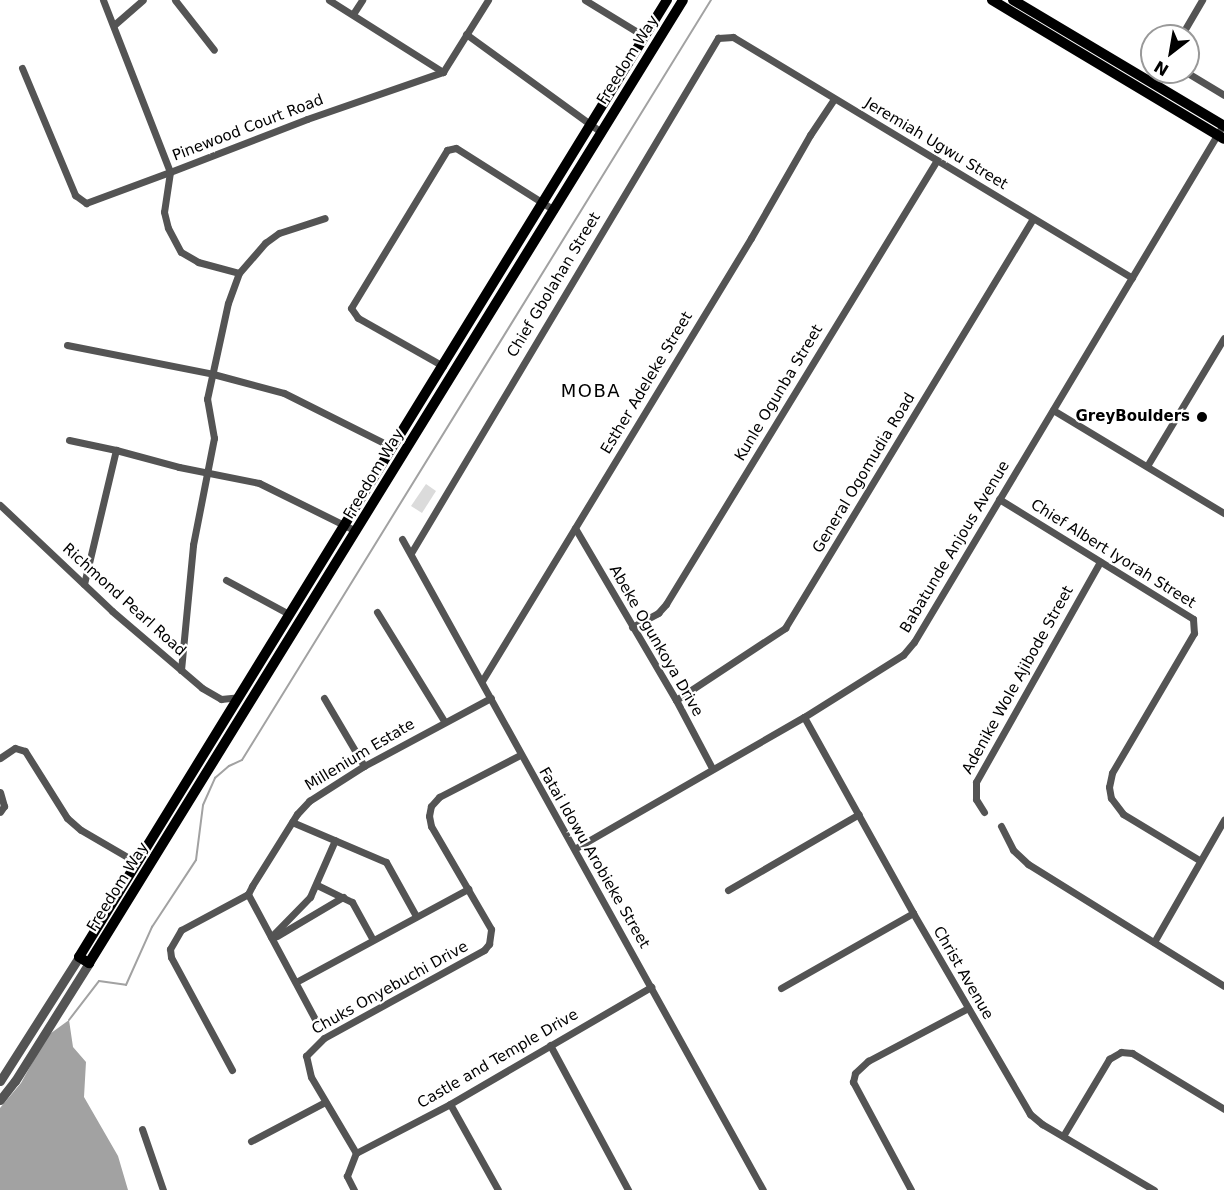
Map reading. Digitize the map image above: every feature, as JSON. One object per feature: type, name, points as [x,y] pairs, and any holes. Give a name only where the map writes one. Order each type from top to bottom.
[{"type":"main road","name":"Freedom Way","points":[[84,960],[136,861],[667,0]]},
{"type":"main road","name":"Freedom Way","points":[[84,960],[356,531],[683,0]]},
{"type":"main road","points":[[992,0],[1222,131]]},
{"type":"main road","points":[[1013,0],[1140,75]]},
{"type":"main road","points":[[1154,84],[1222,131]]},
{"type":"street","name":"Pinewood Court Road","points":[[103,0],[170,172],[307,119],[443,72]]},
{"type":"street","points":[[114,25],[143,0]]},
{"type":"street","points":[[175,0],[214,50]]},
{"type":"street","points":[[329,0],[443,72],[488,0]]},
{"type":"street","points":[[353,14],[362,0]]},
{"type":"street","points":[[585,0],[644,36]]},
{"type":"street","points":[[1188,24],[1202,0]]},
{"type":"street","points":[[466,34],[602,132]]},
{"type":"street","name":"Jeremiah Ugwu Street","points":[[725,35],[733,37],[1132,278]]},
{"type":"street","name":"Chief Gbolahan Street","points":[[411,553],[712,44],[725,35]]},
{"type":"street","points":[[22,68],[75,195],[86,203],[170,172],[164,212],[168,228],[180,252],[198,262],[239,273]]},
{"type":"street","points":[[1200,80],[1224,95]]},
{"type":"street","name":"Esther Adeleke Street","points":[[482,681],[751,238],[810,135],[834,99]]},
{"type":"street","name":"Babatunde Anjous Avenue","points":[[576,848],[804,717],[903,655],[1222,131]]},
{"type":"street","points":[[443,366],[358,318],[351,308],[447,150],[456,148],[554,210]]},
{"type":"street","name":"Kunle Ogunba Street","points":[[632,627],[658,613],[666,604],[937,160]]},
{"type":"street","points":[[182,670],[193,545],[214,438],[207,399],[228,303],[239,273],[265,243],[279,233],[325,218]]},
{"type":"street","name":"General Ogomudia Road","points":[[676,700],[785,628],[1033,219]]},
{"type":"street","points":[[1147,466],[1224,338]]},
{"type":"street","points":[[67,345],[213,374],[284,393],[392,447]]},
{"type":"street","points":[[1053,410],[1224,513]]},
{"type":"street","points":[[69,440],[179,467],[259,483],[356,531]]},
{"type":"street","points":[[84,584],[116,450]]},
{"type":"street","name":"Chief Albert Iyorah Street","points":[[999,499],[1192,619],[1195,626],[1194,633],[1112,773],[1109,787],[1111,798],[1123,814],[1200,860]]},
{"type":"street","name":"Richmond Pearl Road","points":[[0,505],[84,584],[213,695],[220,699],[239,697]]},
{"type":"street","name":"Abeke Ogunkoya Drive","points":[[575,528],[676,700],[712,768]]},
{"type":"street","name":"Fatai Idowu Arobieke Street","points":[[402,539],[482,681],[520,756],[576,848],[763,1190]]},
{"type":"street","name":"Adenike Wole Ajibode Street","points":[[984,812],[976,799],[976,782],[1100,562]]},
{"type":"street","points":[[226,580],[289,614]]},
{"type":"street","points":[[377,612],[444,721]]},
{"type":"street","points":[[324,698],[364,766]]},
{"type":"street","name":"Millenium Estate","points":[[248,894],[292,822],[309,801],[364,766],[444,721],[491,698]]},
{"type":"street","name":"Christ Avenue","points":[[804,717],[913,913],[1030,1114],[1154,1190]]},
{"type":"street","points":[[0,758],[15,748],[25,751],[67,818],[81,830],[136,861]]},
{"type":"street","name":"Chuks Onyebuchi Drive","points":[[356,1153],[306,1066],[306,1056],[311,1048],[324,1038],[484,950],[489,944],[491,929],[431,826],[429,816],[431,806],[439,796],[520,756]]},
{"type":"street","points":[[0,792],[4,806],[0,812]]},
{"type":"street","points":[[728,890],[859,814]]},
{"type":"street","points":[[1154,942],[1224,820]]},
{"type":"street","points":[[292,822],[386,862],[416,916]]},
{"type":"street","points":[[1001,826],[1018,856],[1224,986]]},
{"type":"street","points":[[271,938],[310,897],[334,840]]},
{"type":"street","points":[[317,885],[352,902],[373,940]]},
{"type":"street","points":[[296,982],[468,889]]},
{"type":"street","points":[[232,1070],[171,957],[170,949],[181,930],[248,894],[316,1021]]},
{"type":"street","points":[[271,938],[343,897]]},
{"type":"street","points":[[781,988],[913,913]]},
{"type":"street","points":[[0,1081],[84,960]]},
{"type":"street","points":[[0,1100],[15,1081],[84,960]]},
{"type":"street","name":"Castle and Temple Drive","points":[[356,1153],[450,1104],[651,987]]},
{"type":"street","points":[[912,1190],[853,1082],[855,1073],[868,1061],[968,1008]]},
{"type":"street","points":[[550,1045],[628,1190]]},
{"type":"street","points":[[1063,1136],[1109,1059],[1121,1052],[1132,1053],[1224,1109]]},
{"type":"street","points":[[251,1141],[326,1102]]},
{"type":"street","points":[[450,1104],[498,1190]]},
{"type":"street","points":[[142,1129],[163,1190]]},
{"type":"street","points":[[354,1190],[347,1176],[356,1153]]},
{"type":"shaded area","points":[[426,484],[436,491],[422,513],[411,506]]},
{"type":"shaded area","points":[[69,1020],[73,1047],[86,1062],[84,1097],[118,1156],[128,1190],[0,1190],[0,1108],[21,1083],[47,1036]]},
{"type":"waterway","points":[[69,1020],[99,981],[126,985],[152,927],[196,860],[203,805],[215,778],[229,766],[242,760],[711,0]]},
{"type":"place","name":"GreyBoulders","points":[[1202,417]]},
{"type":"district","name":"MOBA","points":[[591,391]]}]
